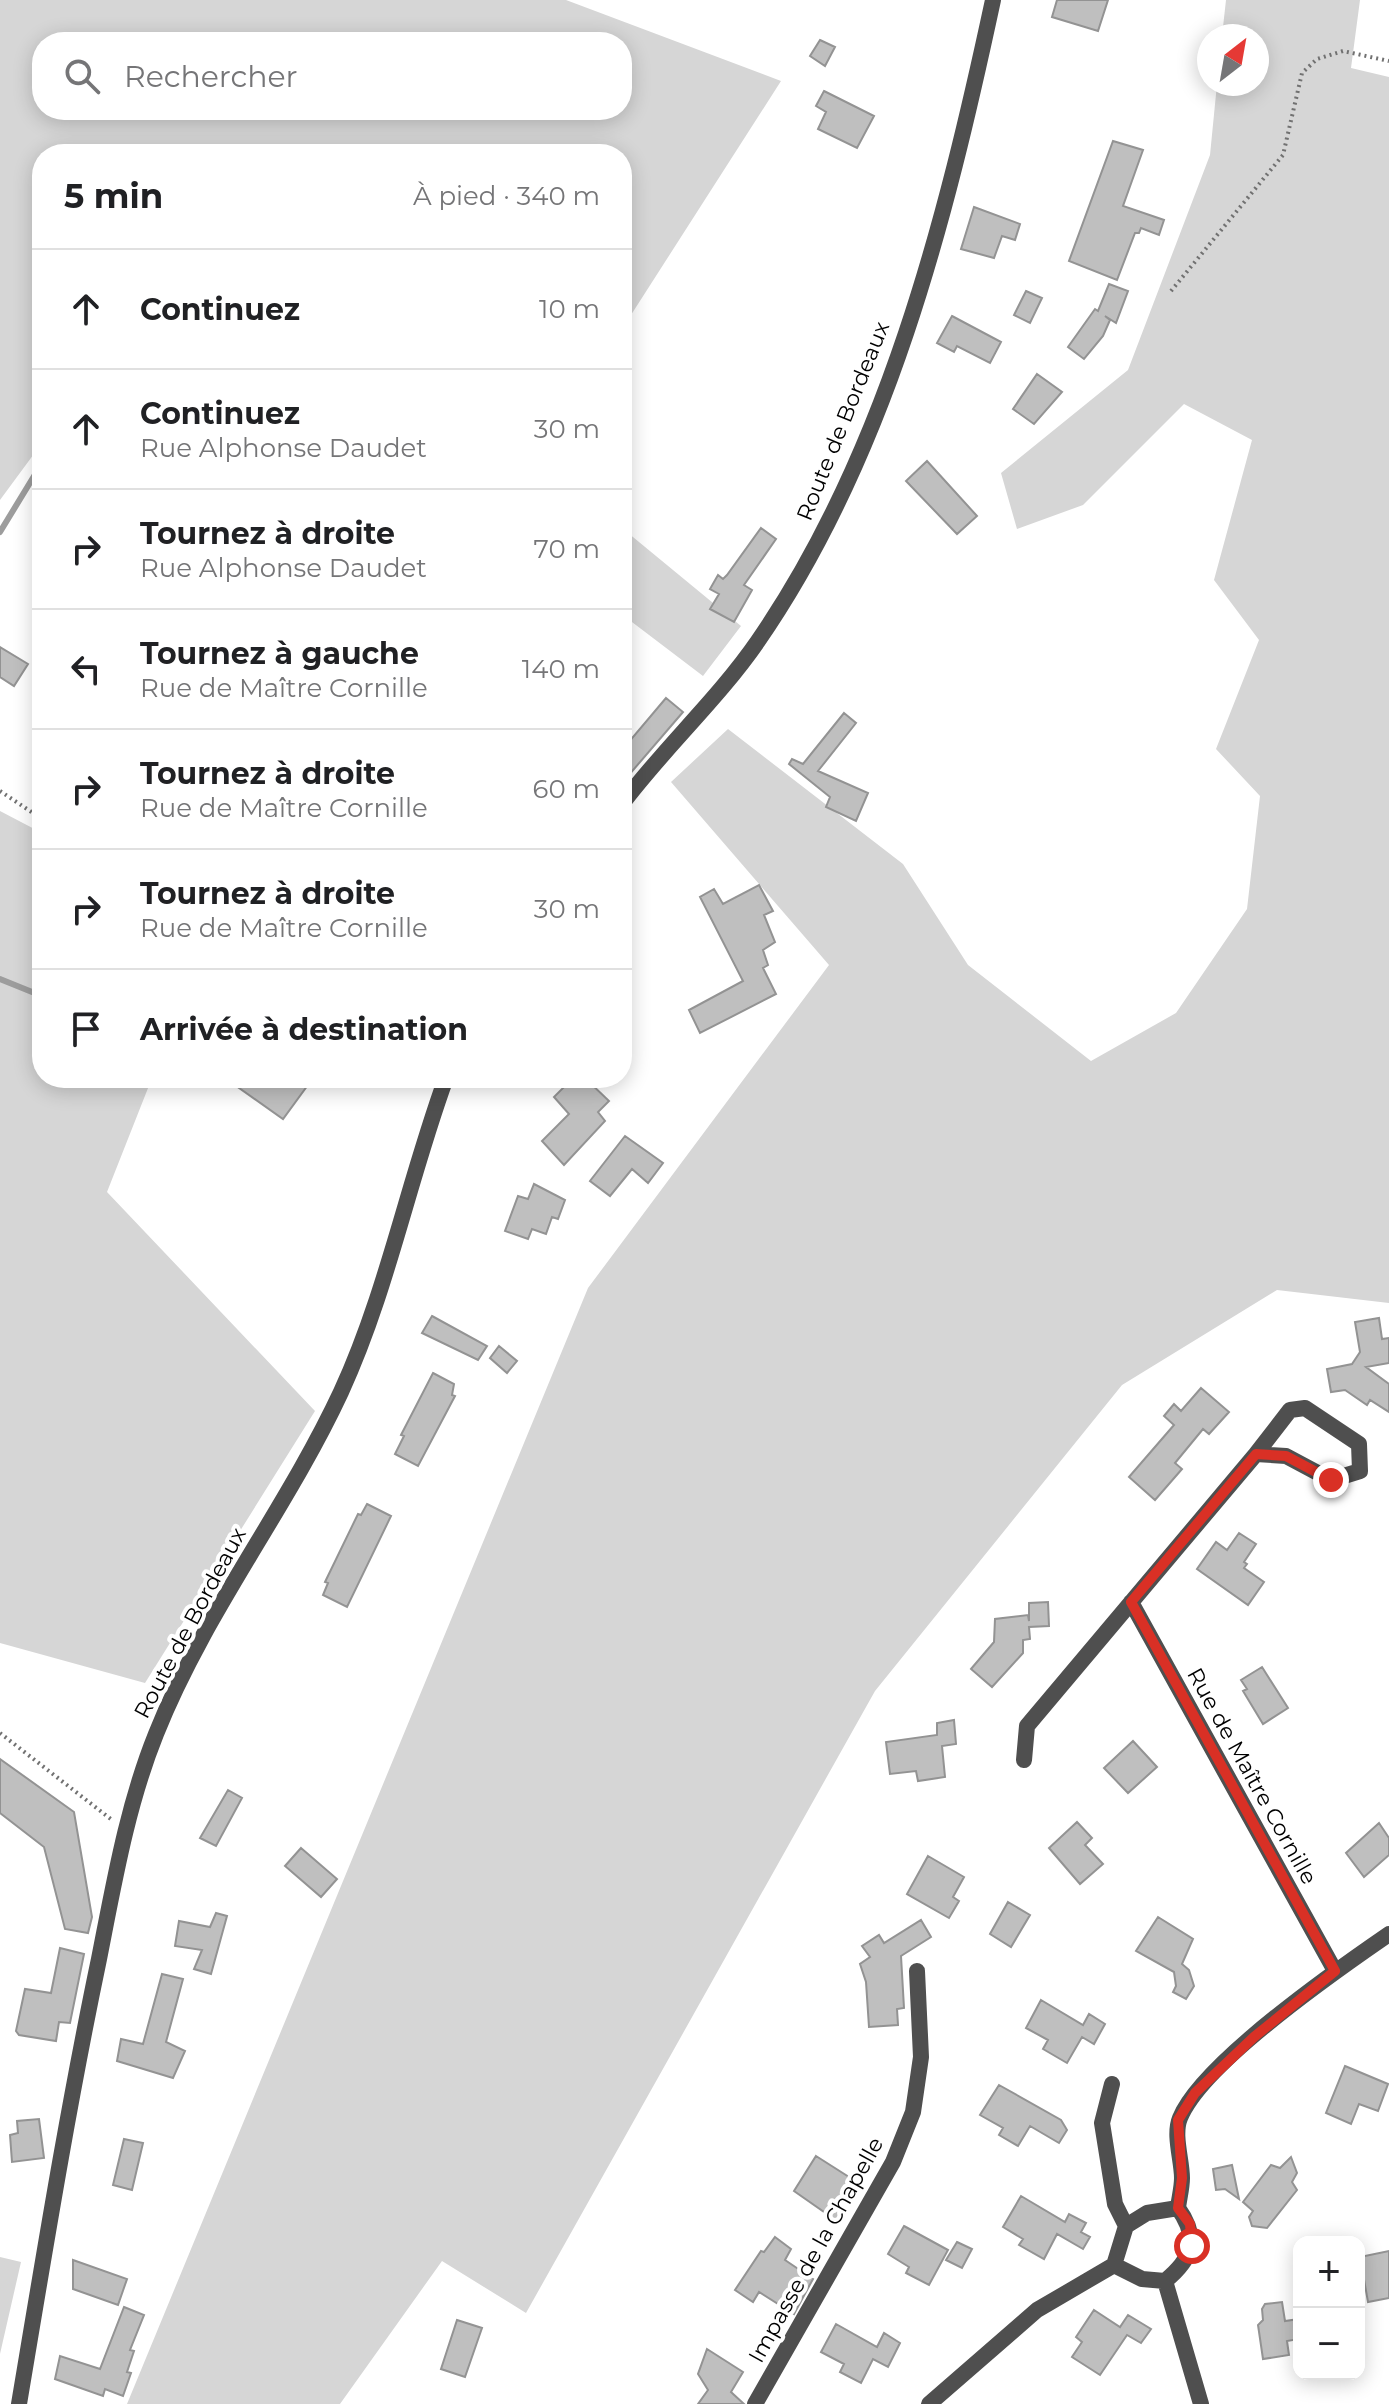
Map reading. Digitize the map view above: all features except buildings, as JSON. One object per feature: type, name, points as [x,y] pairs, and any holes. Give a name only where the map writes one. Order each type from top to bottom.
[{"type":"street","name":"Route de Bordeaux","points":[[632,792],[757,643],[809,559],[859,452],[903,339],[940,215],[993,0]]},
{"type":"street","name":"Route de Bordeaux","points":[[19,2404],[74,2082],[125,1830],[155,1734],[182,1676],[300,1473],[342,1390],[369,1320],[443,1088]]},
{"type":"street","points":[[1024,1760],[1027,1726],[1290,1410],[1305,1408],[1359,1444],[1360,1471],[1331,1480],[1286,1456],[1256,1454]]},
{"type":"street","name":"Rue de Maître Cornille","points":[[1131,1602],[1335,1971]]},
{"type":"street","points":[[1114,2265],[1142,2279],[1165,2281],[1179,2269],[1192,2246],[1190,2224],[1178,2208],[1182,2178],[1178,2120],[1195,2093],[1254,2037],[1335,1971],[1389,1934]]},
{"type":"street","name":"Impasse de la Chapelle","points":[[755,2404],[893,2162],[913,2112],[921,2057],[917,1971]]},
{"type":"street","points":[[1112,2084],[1102,2123],[1115,2204],[1126,2226]]},
{"type":"street","points":[[929,2404],[1037,2310],[1114,2265],[1126,2226],[1147,2213],[1178,2208]]},
{"type":"street","points":[[1165,2281],[1201,2404]]},
{"type":"path","points":[[1171,291],[1283,155],[1302,73],[1317,59],[1343,51],[1389,61]]},
{"type":"path","points":[[0,791],[32,812]]},
{"type":"path","points":[[0,1733],[125,1830]]},
{"type":"shaded area","points":[[0,0],[566,0],[781,81],[632,313],[632,144],[32,144],[32,457],[0,500]]},
{"type":"shaded area","points":[[1226,0],[1360,0],[1351,68],[1389,77],[1389,1303],[1277,1290],[1122,1385],[875,1691],[526,2313],[442,2261],[340,2404],[127,2404],[588,1288],[829,965],[671,782],[728,729],[903,864],[968,965],[1091,1061],[1176,1013],[1247,909],[1260,796],[1216,749],[1259,640],[1214,580],[1252,440],[1184,404],[1083,505],[1017,529],[1001,473],[1128,370],[1210,155],[1216,96],[1269,96],[1269,24],[1223,24]]},
{"type":"shaded area","points":[[632,536],[741,626],[703,676],[632,622]]},
{"type":"shaded area","points":[[0,811],[32,828],[32,1088],[148,1088],[107,1192],[315,1411],[145,1683],[0,1643]]},
{"type":"shaded area","points":[[0,2257],[21,2262],[0,2354]]},
{"type":"waterway","points":[[0,532],[32,479]]},
{"type":"waterway","points":[[0,979],[32,992]]},
{"type":"route","points":[[1192,2246],[1190,2224],[1178,2208],[1182,2178],[1178,2120],[1195,2093],[1254,2037],[1335,1971],[1131,1602],[1256,1454],[1286,1456],[1331,1480]]}]
